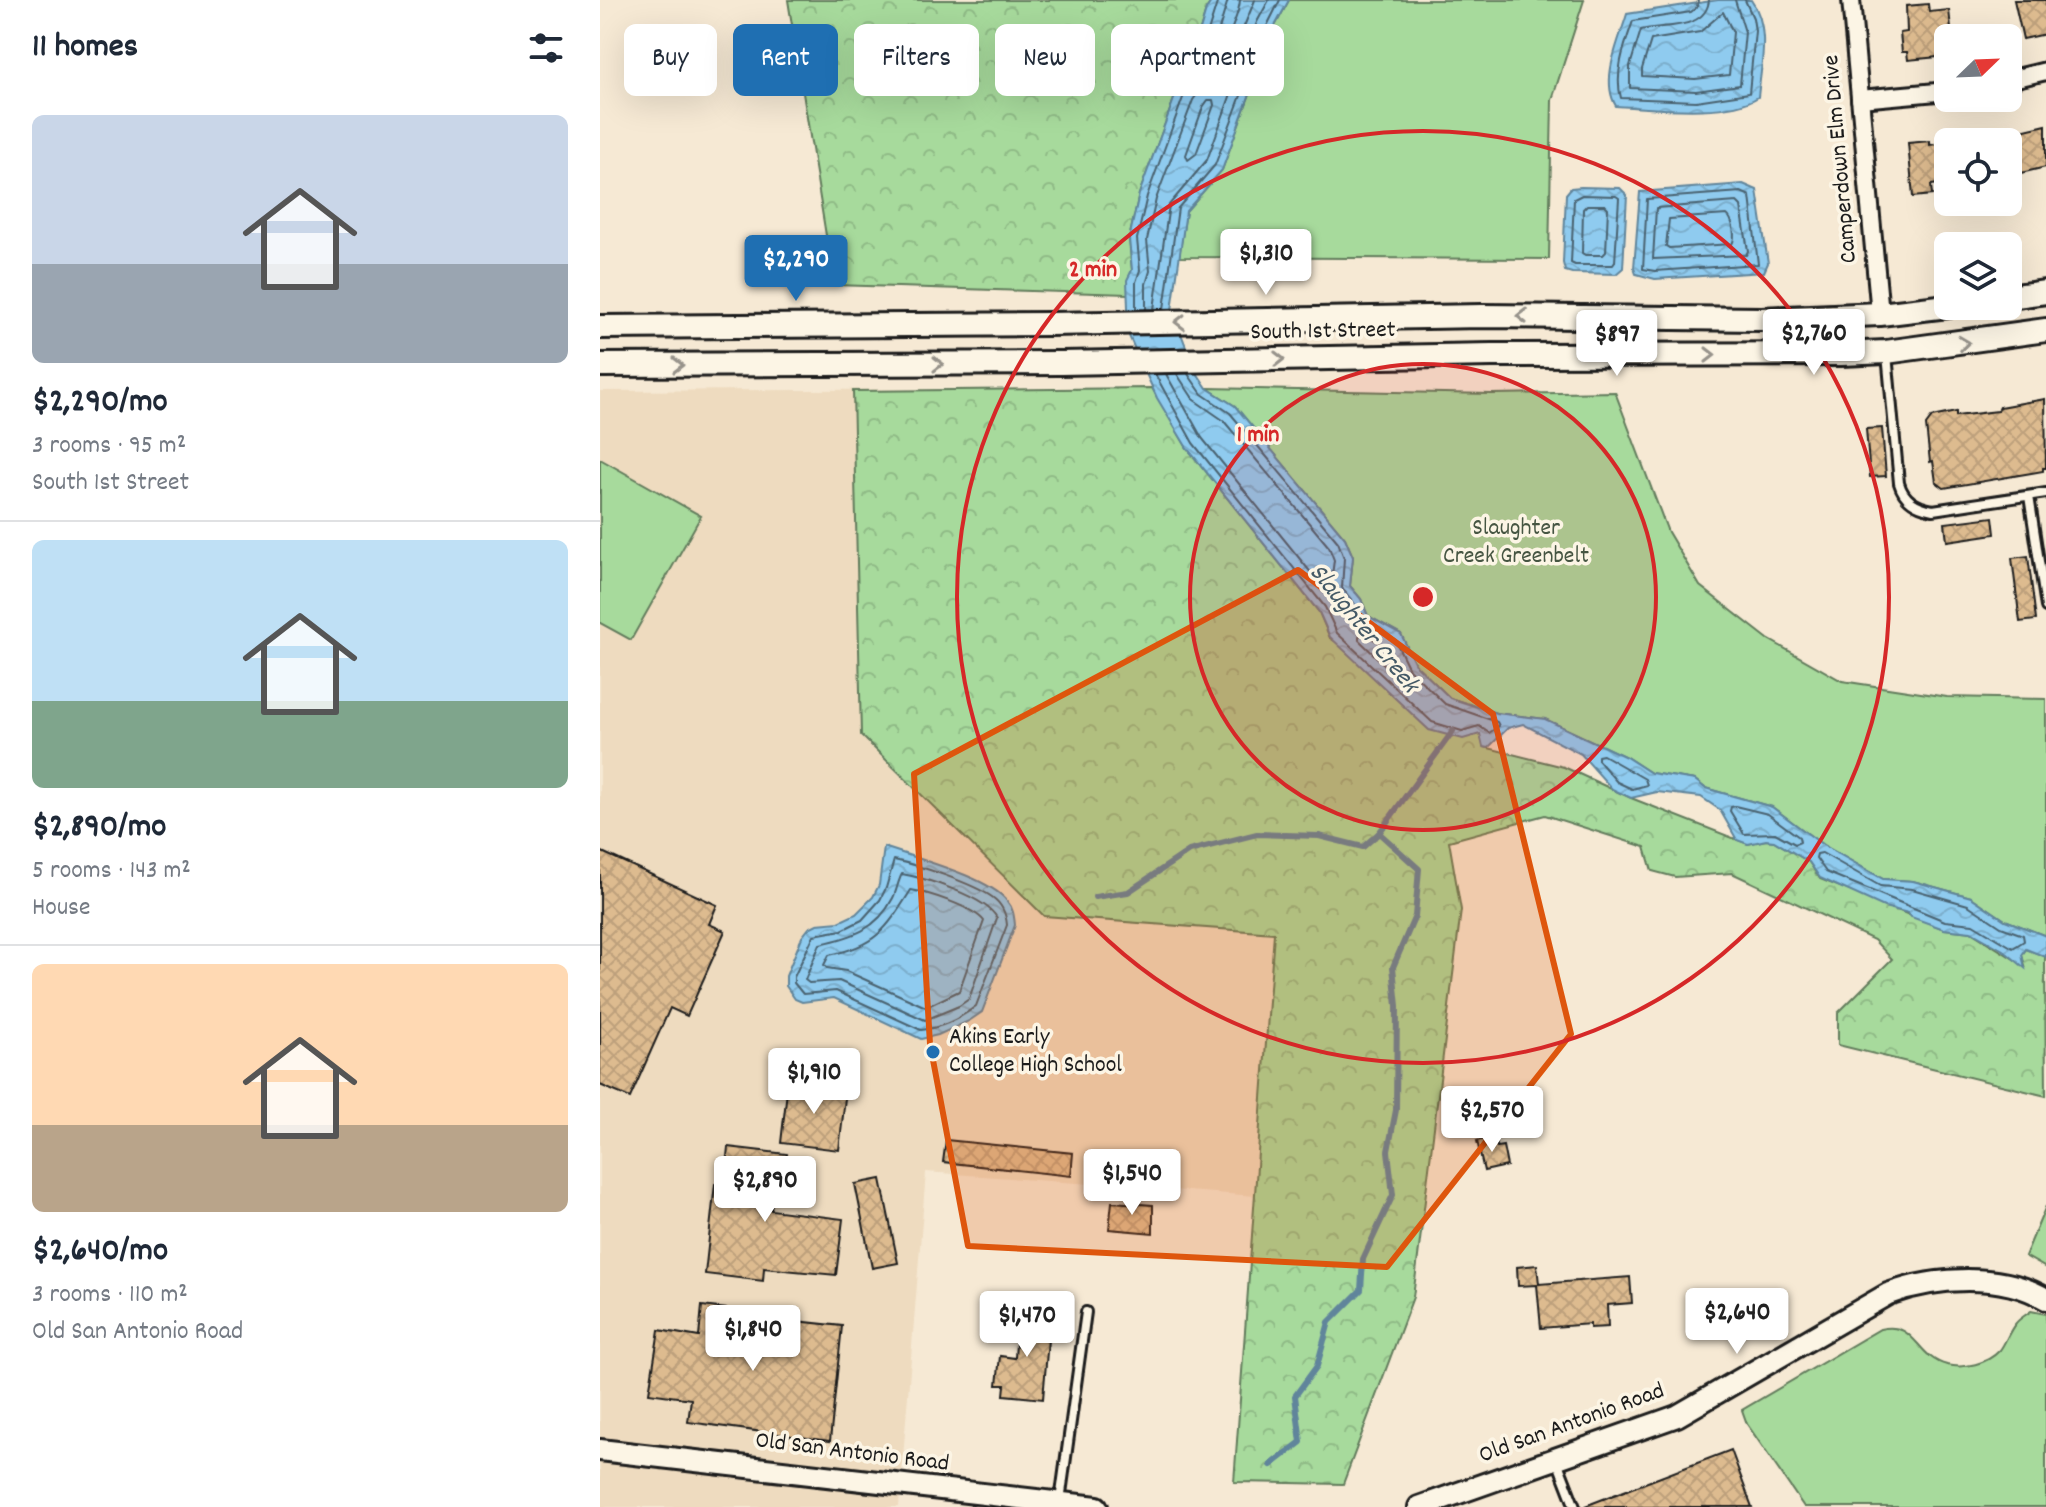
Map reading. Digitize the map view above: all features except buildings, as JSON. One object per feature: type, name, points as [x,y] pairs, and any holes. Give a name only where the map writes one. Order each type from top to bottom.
[{"type":"main road","points":[[2022,295],[2046,292]]},
{"type":"main road","name":"South 1st Street","points":[[600,327],[1050,324],[1482,316],[1762,319],[1880,314],[1934,308]]},
{"type":"main road","points":[[1880,314],[1886,352]]},
{"type":"main road","name":"South 1st Street","points":[[600,365],[1061,363],[1886,352],[2046,330]]},
{"type":"street","name":"Camperdown Elm Drive","points":[[1851,0],[1880,314]]},
{"type":"street","points":[[2022,77],[2046,71]]},
{"type":"street","points":[[1860,99],[1934,92]]},
{"type":"street","name":"Old San Antonio Road","points":[[1419,1507],[1677,1416],[1888,1294],[1916,1284],[1944,1280],[1972,1281],[2012,1286],[2046,1299]]},
{"type":"street","name":"Old San Antonio Road","points":[[600,1450],[1097,1507]]},
{"type":"lane","points":[[1886,352],[1902,493],[1922,508],[1933,510],[2046,493]]},
{"type":"lane","points":[[2029,496],[2046,607]]},
{"type":"lane","points":[[1060,1503],[1086,1312]]},
{"type":"lane","points":[[1555,1458],[1575,1507]]},
{"type":"highlighted area","points":[[1298,570],[1493,714],[1571,1034],[1387,1267],[968,1246],[930,1044],[914,774]]},
{"type":"shaded area","name":"Akins Early College High School","points":[[1152,388],[1187,448],[1297,585],[1256,1196],[926,1172],[899,1507],[600,1507],[600,391]]},
{"type":"green space","points":[[788,0],[1212,0],[1202,24],[1111,24],[1111,96],[1175,96],[1139,194],[1129,239],[1132,270],[1128,294],[834,285],[803,96],[838,96],[838,24],[792,24]]},
{"type":"green space","points":[[1289,0],[1584,0],[1552,100],[1549,259],[1179,257],[1186,211],[1222,170],[1249,96],[1284,96],[1284,24],[1276,24]]},
{"type":"green space","points":[[1152,388],[1187,448],[1319,612],[1330,638],[1480,734],[1484,747],[1564,767],[1631,798],[1748,844],[1774,841],[1809,862],[1820,879],[1944,929],[1971,932],[2025,966],[2022,955],[2026,949],[2045,956],[2046,1096],[1838,1045],[1838,1013],[1892,959],[1874,940],[1732,873],[1675,877],[1652,871],[1645,847],[1545,815],[1449,841],[1461,910],[1413,1297],[1343,1484],[1234,1482],[1274,933],[1044,916],[861,735],[853,391]]},
{"type":"green space","name":"Slaughter Creek Greenbelt","points":[[1207,388],[1492,394],[1615,392],[1668,532],[1700,586],[1768,639],[1842,681],[1947,697],[2046,699],[2046,936],[2005,920],[1971,897],[1913,881],[1883,879],[1823,845],[1772,807],[1705,788],[1695,780],[1651,773],[1626,757],[1545,719],[1496,713],[1450,698],[1415,664],[1401,634],[1368,616],[1361,599],[1350,586],[1353,557],[1345,538],[1235,406]]},
{"type":"green space","points":[[600,459],[701,516],[631,640],[600,623]]},
{"type":"green space","points":[[2046,1206],[2046,1268],[2025,1256]]},
{"type":"green space","points":[[2031,1311],[2046,1314],[2046,1507],[1804,1507],[1747,1424],[1742,1410],[1880,1329],[1892,1328],[1909,1334],[1936,1361],[1968,1366],[1995,1355],[2011,1329]]},
{"type":"water","points":[[1212,0],[1289,0],[1276,24],[1202,24]]},
{"type":"water","points":[[1718,0],[1751,0],[1757,11],[1763,34],[1758,97],[1745,103],[1710,109],[1616,106],[1610,73],[1627,14]]},
{"type":"water","name":"Slaughter Creek","points":[[1175,96],[1249,96],[1222,170],[1186,211],[1172,310],[1195,370],[1207,388],[1235,406],[1345,538],[1353,557],[1350,586],[1361,599],[1368,616],[1401,634],[1415,664],[1450,698],[1496,713],[1545,719],[1626,757],[1651,773],[1695,780],[1705,788],[1772,807],[1823,845],[1883,879],[1913,881],[1971,897],[2005,920],[2046,936],[2046,957],[2026,949],[2022,955],[2025,968],[2003,950],[1971,932],[1944,929],[1911,917],[1908,913],[1884,907],[1820,878],[1809,862],[1774,841],[1748,844],[1737,840],[1720,810],[1701,797],[1657,792],[1631,798],[1612,789],[1581,754],[1523,724],[1508,728],[1488,748],[1483,747],[1480,734],[1463,739],[1429,730],[1330,637],[1319,612],[1187,448],[1157,398],[1129,336],[1127,280],[1132,270],[1129,239],[1139,194]]},
{"type":"water","points":[[1743,184],[1757,190],[1768,263],[1764,272],[1655,279],[1636,274],[1640,192]]},
{"type":"water","points":[[1571,188],[1620,188],[1627,195],[1623,268],[1616,274],[1565,271],[1566,194]]},
{"type":"water","points":[[884,847],[984,884],[998,892],[1013,912],[1015,925],[982,1012],[938,1035],[921,1039],[834,998],[802,1002],[795,999],[786,986],[786,976],[802,937],[809,928],[839,922],[856,914],[873,897],[879,885]]},
{"type":"waterway","points":[[1271,1465],[1301,1442],[1295,1396],[1317,1366],[1329,1322],[1361,1290],[1363,1259],[1393,1195],[1388,1151],[1396,1110],[1397,1006],[1393,967],[1415,916],[1419,869],[1379,833],[1453,731]]},
{"type":"waterway","points":[[1095,897],[1128,892],[1189,851],[1257,834],[1319,836],[1363,847],[1379,833]]},
{"type":"place","name":"Akins Early College High School","points":[[933,1052]]}]
